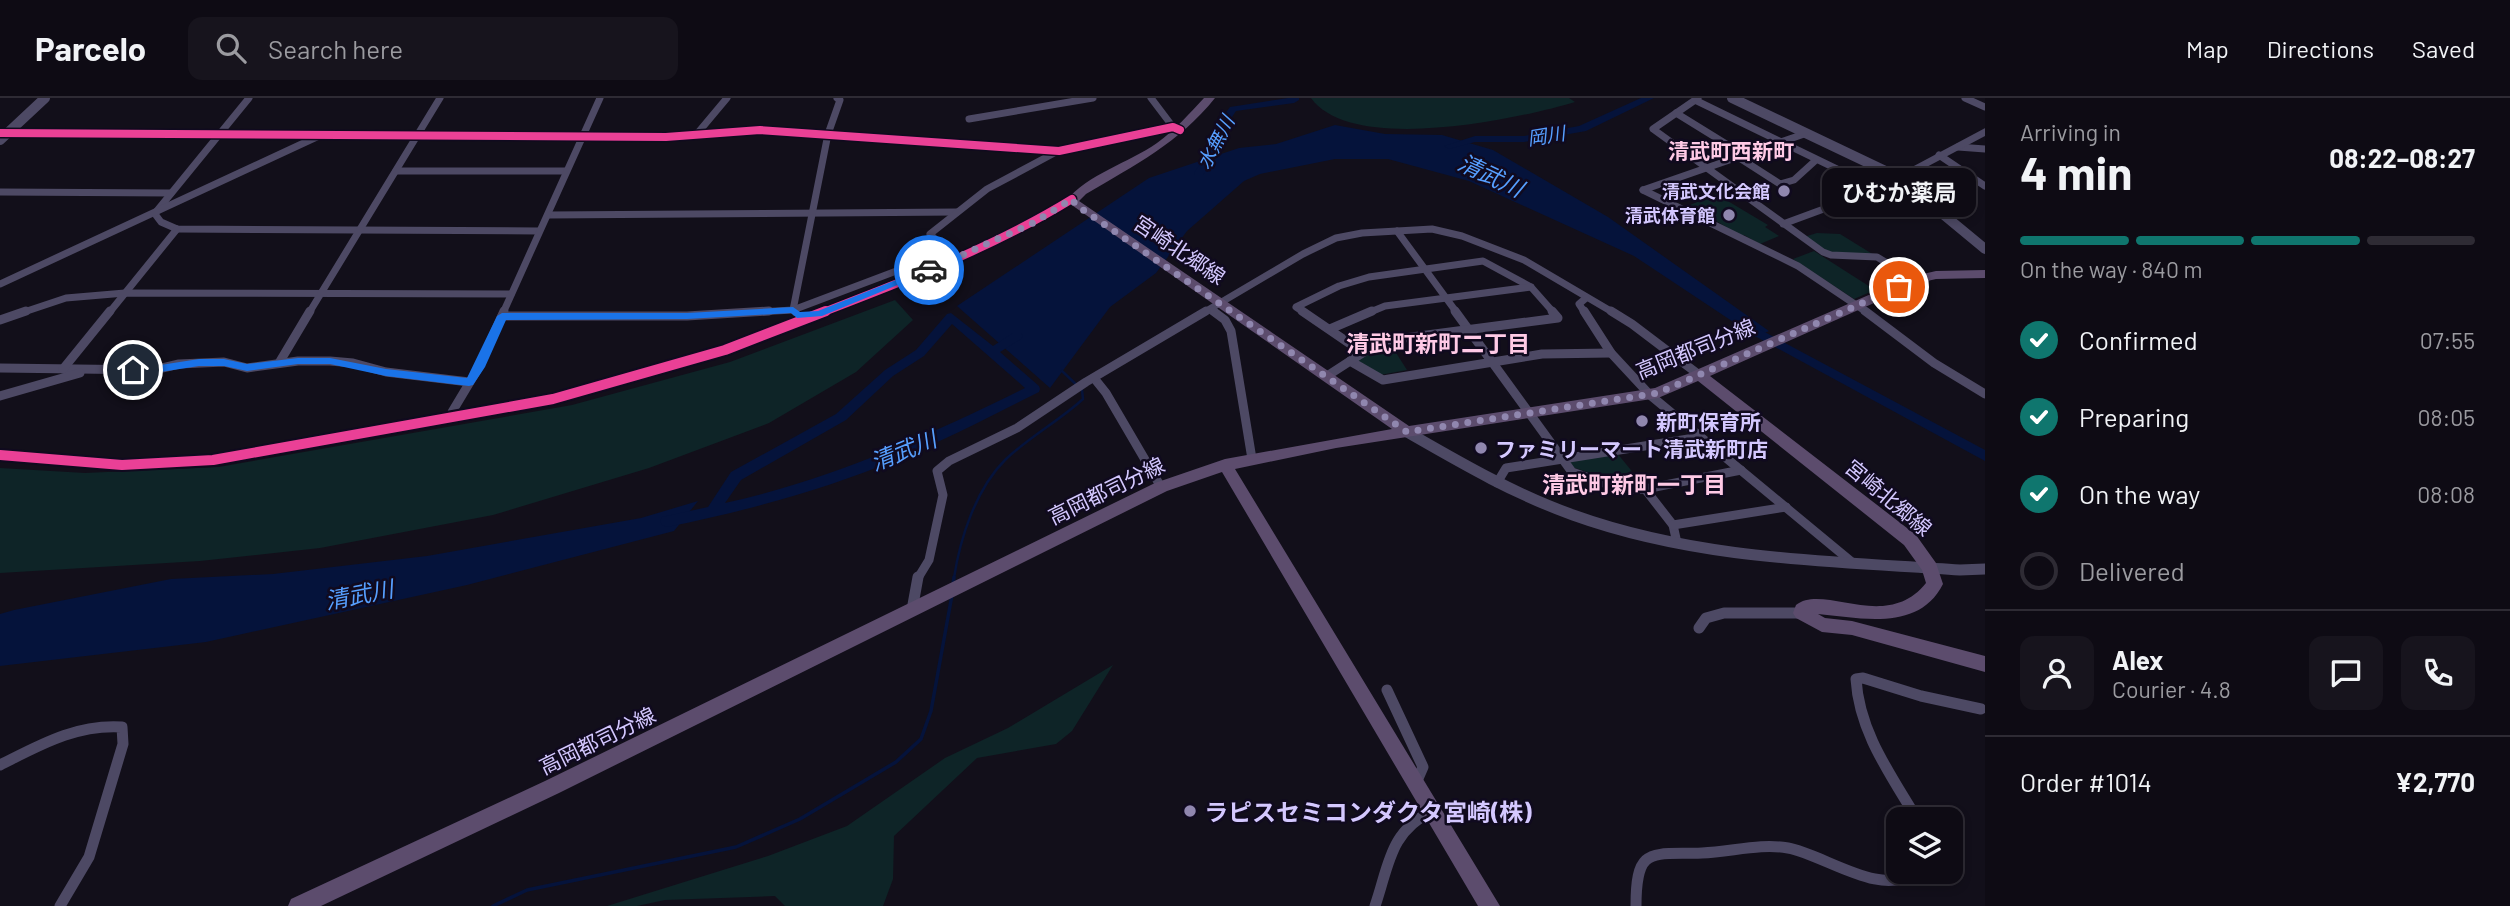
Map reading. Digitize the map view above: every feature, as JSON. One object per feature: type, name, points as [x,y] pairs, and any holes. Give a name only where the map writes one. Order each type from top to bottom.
[{"type":"main road","points":[[1073,201],[1160,146],[1210,98]]},
{"type":"main road","name":"宮崎北郷線","points":[[1073,201],[1217,306],[1327,376],[1407,432]]},
{"type":"main road","name":"高岡都司分線","points":[[298,906],[552,787],[1161,487],[1224,465],[1252,459],[1650,395],[1915,280],[1936,275],[1985,274]]},
{"type":"main road","name":"宮崎北郷線","points":[[1698,374],[1910,540],[1930,568],[1935,584],[1930,594],[1902,610],[1888,614],[1869,615],[1807,606],[1802,613]]},
{"type":"main road","points":[[1224,465],[1261,522],[1490,906]]},
{"type":"main road","points":[[1802,613],[1822,625],[1852,628],[1985,664]]},
{"type":"street","points":[[0,140],[4,133],[45,98]]},
{"type":"street","points":[[155,214],[249,98]]},
{"type":"street","points":[[279,363],[440,98]]},
{"type":"street","points":[[452,412],[480,367],[600,98]]},
{"type":"street","points":[[696,135],[727,98]]},
{"type":"street","points":[[795,312],[828,134],[840,100],[836,98]]},
{"type":"street","points":[[970,119],[1093,98]]},
{"type":"street","points":[[4,133],[582,136],[696,135],[760,130],[1059,151],[1177,129],[1152,98]]},
{"type":"street","points":[[1732,98],[1898,177],[1985,248]]},
{"type":"street","points":[[1965,98],[1985,107]]},
{"type":"street","points":[[1878,189],[1697,99],[1653,129],[1824,252],[1831,255],[1877,257],[1915,280]]},
{"type":"street","points":[[1676,113],[1780,184],[1794,180],[1816,160]]},
{"type":"street","points":[[1783,224],[1878,189],[1985,132]]},
{"type":"street","points":[[1807,133],[1643,191],[1798,266],[1934,363],[1985,394]]},
{"type":"street","points":[[0,284],[325,134]]},
{"type":"street","points":[[1957,146],[1985,149]]},
{"type":"street","points":[[778,330],[795,312],[900,270],[915,259],[943,247],[930,234],[997,183],[1059,151]]},
{"type":"street","points":[[1939,156],[1985,186]]},
{"type":"street","points":[[396,171],[566,171]]},
{"type":"street","points":[[0,192],[171,193]]},
{"type":"street","points":[[0,455],[122,465],[214,460],[553,399],[667,368],[778,330],[953,260],[1073,201]]},
{"type":"street","points":[[548,215],[958,212]]},
{"type":"street","points":[[155,214],[161,222],[177,229],[539,231]]},
{"type":"street","points":[[63,369],[177,229]]},
{"type":"street","points":[[912,610],[919,574],[929,560],[943,495],[937,471],[950,461],[1017,428],[1294,259],[1336,238],[1362,233],[1432,229],[1478,241],[1524,260],[1632,324],[1698,374]]},
{"type":"street","points":[[1397,231],[1572,472],[1624,490],[1645,489],[1741,470]]},
{"type":"street","points":[[1327,376],[1381,341],[1558,318],[1531,287],[1483,261],[1423,268],[1359,280],[1296,307],[1362,352]]},
{"type":"street","points":[[1330,329],[1385,306],[1531,287]]},
{"type":"street","points":[[0,320],[47,302],[86,295],[125,293],[511,294]]},
{"type":"street","points":[[1586,298],[1579,304],[1611,353],[1650,395],[1853,563]]},
{"type":"street","points":[[1217,306],[1231,331],[1252,459]]},
{"type":"street","points":[[502,316],[687,316],[795,312],[819,314]]},
{"type":"street","points":[[1350,361],[1383,380],[1542,355],[1611,353]]},
{"type":"street","points":[[0,368],[154,370],[199,362],[224,362],[247,368],[279,363],[330,361],[386,372],[469,382]]},
{"type":"street","points":[[0,396],[90,370]]},
{"type":"street","points":[[1094,379],[1106,393],[1161,487]]},
{"type":"street","points":[[418,424],[452,412],[477,410],[481,413]]},
{"type":"street","points":[[1407,432],[1497,483],[1582,517],[1677,543],[1741,554],[1930,568],[1985,569]]},
{"type":"street","points":[[1497,483],[1506,468],[1701,437]]},
{"type":"street","points":[[1645,489],[1673,525],[1677,543]]},
{"type":"street","points":[[1673,525],[1786,507]]},
{"type":"street","points":[[1699,628],[1706,618],[1724,612],[1802,613]]},
{"type":"street","points":[[1910,807],[1861,719],[1855,697],[1856,679],[1863,678],[1921,696],[1981,709]]},
{"type":"street","points":[[1387,690],[1423,767],[1416,783]]},
{"type":"street","points":[[0,765],[59,736],[90,725],[122,727],[123,744],[89,857],[60,906]]},
{"type":"street","points":[[1379,905],[1400,831],[1414,817],[1432,811]]},
{"type":"street","points":[[1636,906],[1637,873],[1644,859],[1655,852],[1697,853],[1755,846],[1788,848],[1835,862],[1877,881],[1886,881]]},
{"type":"green space","points":[[1311,98],[1569,98],[1575,102],[1477,123],[1398,129],[1362,125],[1332,115]]},
{"type":"green space","name":"清武体育館","points":[[1716,194],[1768,225],[1765,227],[1779,236],[1760,244],[1741,236],[1690,205]]},
{"type":"green space","points":[[1817,233],[1840,234],[1874,255],[1831,254],[1804,237]]},
{"type":"green space","points":[[1814,251],[1875,290],[1854,299],[1793,259]]},
{"type":"green space","points":[[895,300],[913,320],[856,372],[769,423],[649,468],[493,515],[320,548],[200,561],[0,573],[0,468],[85,473],[219,467],[572,405],[730,362]]},
{"type":"green space","points":[[1391,345],[1407,370],[1380,375],[1357,360],[1380,347]]},
{"type":"green space","points":[[1617,453],[1639,480],[1622,483],[1572,467],[1566,460]]},
{"type":"green space","points":[[1113,665],[1072,731],[1056,744],[977,758],[894,836],[893,879],[883,906],[785,906],[775,896],[665,900],[637,906],[607,906],[768,856],[847,826],[945,758],[1008,728]]},
{"type":"water","points":[[1335,125],[1385,134],[1442,135],[1493,150],[1608,217],[1769,331],[1756,337],[1634,256],[1469,181],[1388,159],[1335,159],[1260,174],[1244,181],[1187,231],[1156,273],[1110,307],[1050,388],[957,306],[1149,178],[1239,148],[1276,144]]},
{"type":"water","points":[[698,501],[674,531],[467,585],[206,642],[0,666],[0,614],[14,610],[171,579],[273,574],[427,556],[641,518]]},
{"type":"waterway","name":"水無川","points":[[1199,173],[1214,151],[1223,123],[1233,109],[1294,98]]},
{"type":"waterway","name":"岡川","points":[[1449,146],[1475,139],[1524,139],[1582,129],[1649,98]]},
{"type":"waterway","name":"清武川","points":[[713,511],[736,476],[841,417],[889,373],[920,353],[951,317],[992,352]]},
{"type":"waterway","name":"清武川","points":[[1746,326],[1985,456]]},
{"type":"waterway","name":"清武川","points":[[992,352],[1017,336]]},
{"type":"waterway","name":"清武川","points":[[667,521],[765,499],[862,468],[938,437],[1034,389],[992,352]]},
{"type":"waterway","points":[[954,578],[960,547],[971,515],[995,472],[1014,452],[1083,399],[1082,390],[1062,371]]},
{"type":"waterway","points":[[953,585],[954,577]]},
{"type":"waterway","points":[[493,906],[527,890],[736,847],[800,819],[896,762],[921,739],[931,711],[952,595]]},
{"type":"cycle path","points":[[0,133],[666,137],[760,130],[1059,151],[1173,127],[1180,130]]},
{"type":"cycle path","points":[[0,455],[122,465],[213,460],[553,399],[725,350],[840,306],[953,260],[1033,223],[1072,199]]},
{"type":"way so far","points":[[929,270],[1033,223],[1072,199],[1076,205],[1407,432],[1658,393],[1899,287]]},
{"type":"place","name":"清武文化会館","points":[[1784,191]]},
{"type":"place","name":"清武体育館","points":[[1729,215]]},
{"type":"place","name":"ひむか薬局","points":[[1899,287]]},
{"type":"place","name":"新町保育所","points":[[1642,421]]},
{"type":"place","name":"ファミリーマート清武新町店","points":[[1481,448]]},
{"type":"place","name":"ラピスセミコンダクタ宮崎(株)","points":[[1190,811]]},
{"type":"district","name":"清武町西新町","points":[[1731,150]]},
{"type":"district","name":"清武町新町二丁目","points":[[1438,343]]},
{"type":"district","name":"清武町新町一丁目","points":[[1634,484]]},
{"type":"route","points":[[133,370],[154,370],[199,362],[224,362],[255,368],[298,361],[330,361],[353,363],[386,372],[469,382],[480,367],[502,316],[687,316],[753,310],[793,310],[797,315],[819,314],[929,270]]}]
